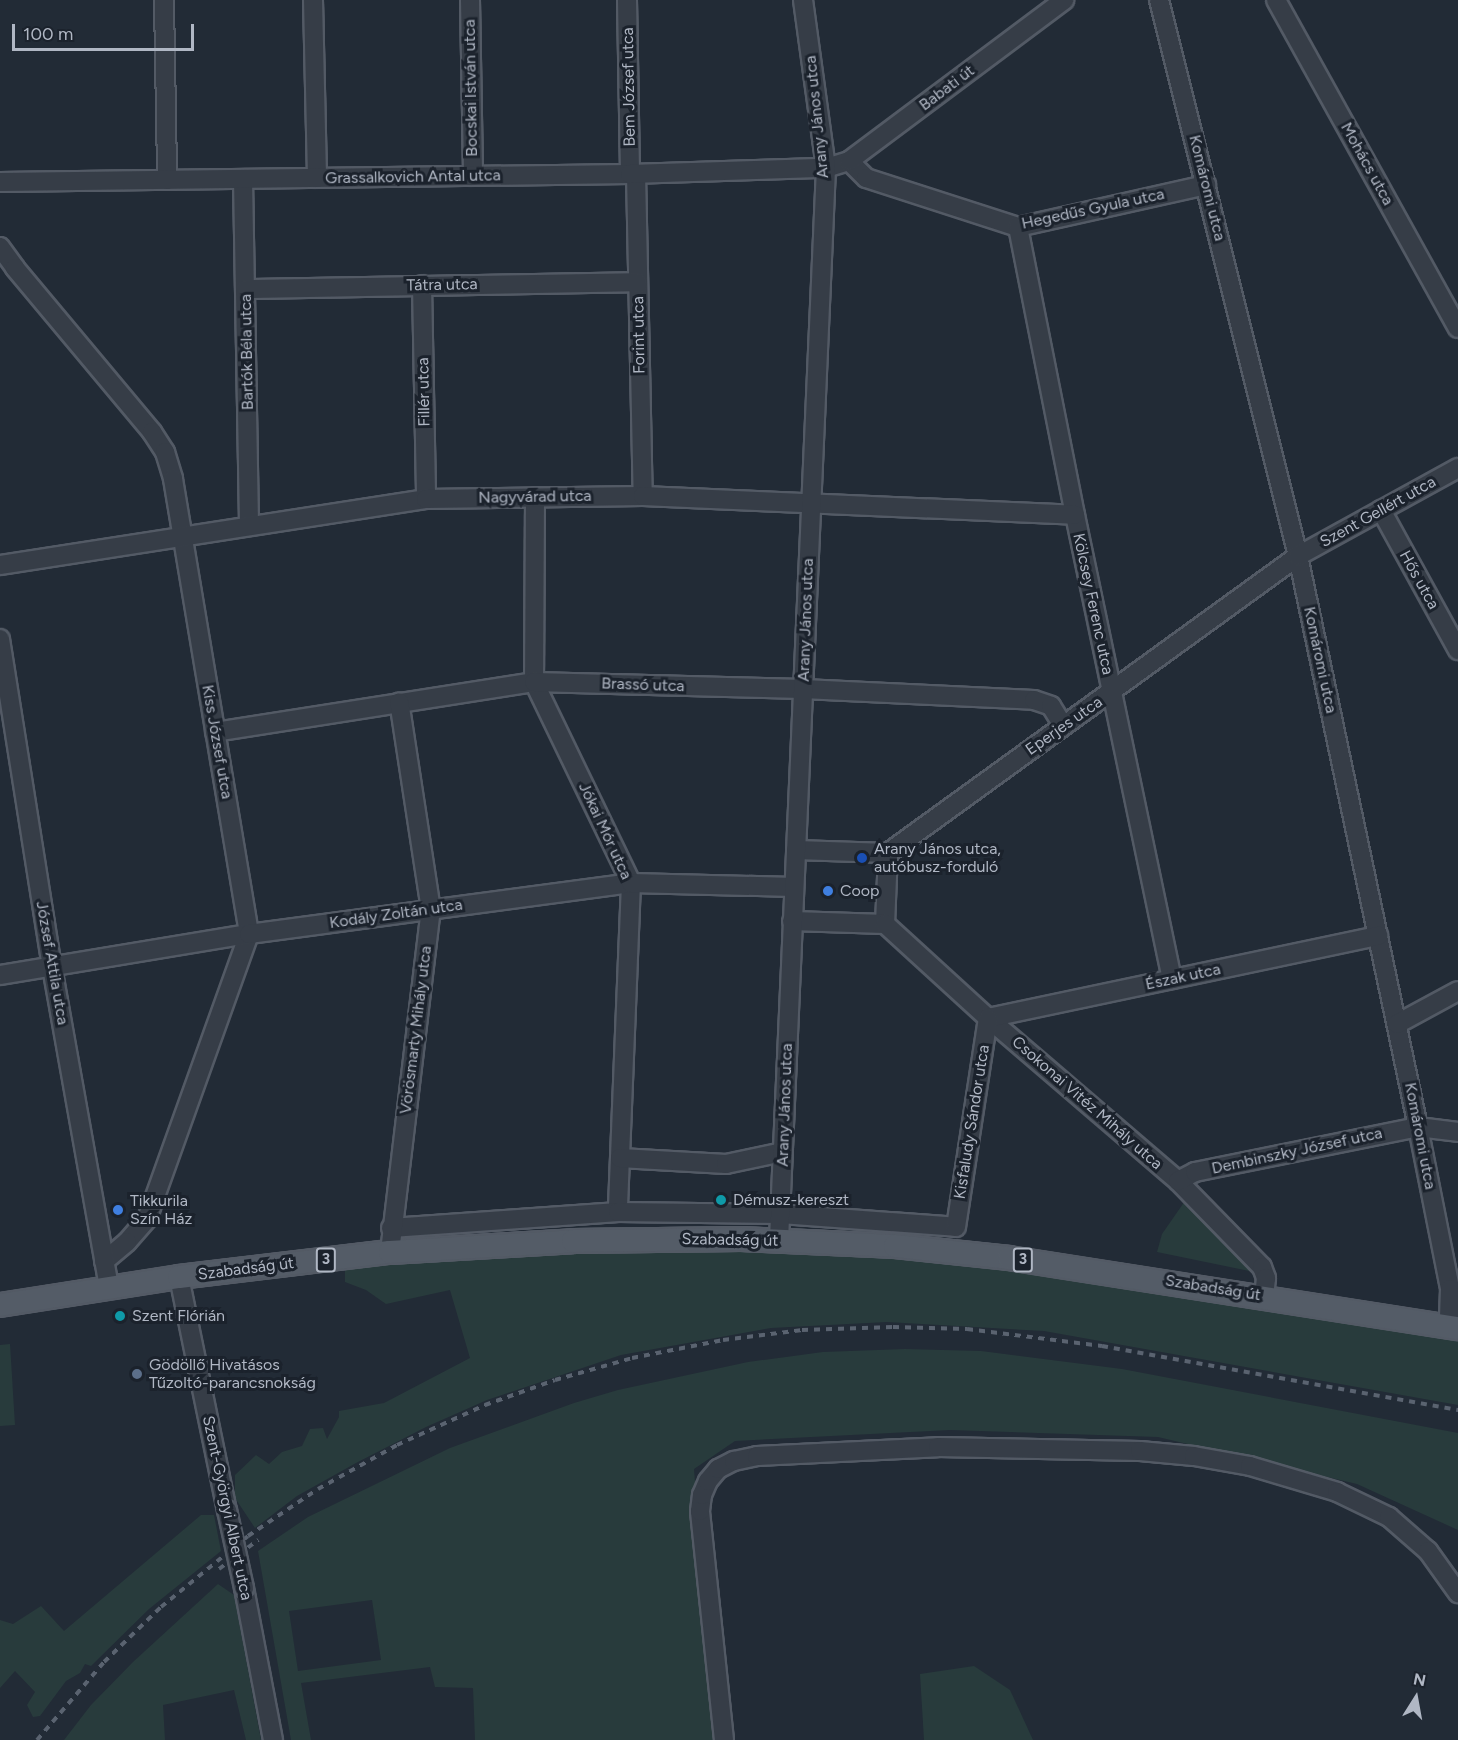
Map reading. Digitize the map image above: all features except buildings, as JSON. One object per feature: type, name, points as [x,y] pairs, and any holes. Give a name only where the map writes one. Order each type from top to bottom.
[{"type":"main road","name":"Szabadság út","points":[[0,1305],[179,1277],[390,1252],[573,1241],[779,1240],[895,1246],[1009,1258],[1454,1327]]},
{"type":"street","points":[[164,0],[167,180]]},
{"type":"street","points":[[312,0],[317,178]]},
{"type":"street","name":"Bocskai István utca","points":[[470,0],[473,176]]},
{"type":"street","name":"Bem József utca","points":[[627,0],[633,174]]},
{"type":"street","name":"Arany János utca","points":[[779,1240],[826,168],[803,0]]},
{"type":"street","name":"Komáromi utca","points":[[1159,0],[1298,556],[1418,1127],[1450,1289],[1454,1327]]},
{"type":"street","name":"Mohács utca","points":[[1276,0],[1458,327]]},
{"type":"street","name":"Babati út","points":[[826,168],[849,161],[1054,3]]},
{"type":"street","name":"Hegedűs Gyula utca","points":[[849,161],[866,178],[1018,227],[1206,185]]},
{"type":"street","name":"Grassalkovich Antal utca","points":[[0,182],[633,174],[826,168]]},
{"type":"street","name":"Forint utca","points":[[633,174],[643,496]]},
{"type":"street","name":"Bartók Béla utca","points":[[243,179],[249,525]]},
{"type":"street","name":"Kölcsey Ferenc utca","points":[[1018,227],[1075,515],[1172,979]]},
{"type":"street","name":"Kiss József utca","points":[[0,247],[159,442],[173,479],[249,934],[147,1219],[105,1262]]},
{"type":"street","name":"Tátra utca","points":[[246,289],[638,282]]},
{"type":"street","name":"Fillér utca","points":[[422,285],[426,499]]},
{"type":"street","name":"Szent Gellért utca","points":[[1298,556],[1458,468]]},
{"type":"street","name":"Nagyvárad utca","points":[[0,565],[426,499],[643,496],[1075,515]]},
{"type":"street","name":"Jókai Mór utca","points":[[535,497],[534,682],[631,884],[618,1212]]},
{"type":"street","name":"Hős utca","points":[[1381,510],[1458,650]]},
{"type":"street","name":"Eperjes utca","points":[[888,853],[1298,556]]},
{"type":"street","name":"József Attila utca","points":[[0,639],[52,967],[109,1287]]},
{"type":"street","name":"Brassó utca","points":[[215,732],[534,682],[803,689],[1034,700],[1051,706],[1063,725]]},
{"type":"street","name":"Vörösmarty Mihály utca","points":[[390,1252],[391,1227],[431,909],[399,702]]},
{"type":"street","points":[[792,921],[885,924],[888,853],[796,850]]},
{"type":"street","name":"Kodály Zoltán utca","points":[[0,975],[249,934],[631,884],[794,887]]},
{"type":"street","name":"Csokonai Vitéz Mihály utca","points":[[885,924],[988,1018],[1178,1181],[1262,1267],[1266,1278],[1264,1296]]},
{"type":"street","name":"Észak utca","points":[[988,1018],[1378,936]]},
{"type":"street","points":[[1397,1024],[1458,991]]},
{"type":"street","name":"Kisfaludy Sándor utca","points":[[956,1227],[988,1018]]},
{"type":"street","name":"Dembinszky József utca","points":[[1178,1181],[1195,1172],[1418,1127],[1458,1132]]},
{"type":"street","points":[[620,1158],[726,1164],[783,1152]]},
{"type":"street","name":"Szabadság út","points":[[391,1227],[618,1212],[780,1214],[956,1227]]},
{"type":"street","name":"Szent-Györgyi Albert utca","points":[[179,1277],[244,1588],[273,1740]]},
{"type":"street","points":[[723,1740],[700,1511],[702,1495],[708,1481],[718,1469],[734,1461],[757,1456],[974,1448],[1140,1452],[1194,1456],[1250,1466],[1338,1492],[1389,1517],[1428,1551],[1458,1593]]},
{"type":"shaded area","points":[[1185,1201],[1259,1273],[1157,1252],[1162,1234]]},
{"type":"shaded area","points":[[622,1246],[940,1256],[1458,1339],[1458,1405],[1044,1331],[887,1322],[771,1328],[621,1355],[487,1400],[426,1427],[356,1463],[297,1496],[255,1528],[235,1498],[235,1475],[256,1455],[269,1464],[282,1452],[302,1446],[310,1429],[323,1428],[327,1439],[339,1417],[339,1411],[384,1403],[470,1358],[450,1290],[386,1304],[366,1290],[345,1282],[345,1267]]},
{"type":"shaded area","points":[[10,1344],[15,1425],[0,1426],[0,1345]]},
{"type":"shaded area","points":[[905,1349],[981,1351],[1122,1369],[1458,1433],[1458,1530],[1357,1484],[1158,1437],[950,1430],[735,1441],[694,1469],[715,1740],[475,1740],[473,1688],[435,1687],[430,1667],[301,1683],[311,1740],[291,1740],[258,1551],[308,1517],[450,1448],[574,1403],[618,1390],[748,1362],[823,1352]],"holes":[[[372,1600],[381,1660],[298,1671],[289,1611]]]},
{"type":"shaded area","points":[[201,1515],[214,1515],[221,1551],[149,1609],[91,1666],[85,1664],[80,1673],[66,1681],[40,1716],[33,1717],[27,1705],[35,1692],[15,1671],[0,1688],[0,1620],[13,1624],[41,1606],[64,1631]]},
{"type":"shaded area","points":[[218,1584],[234,1595],[261,1740],[246,1740],[234,1690],[163,1705],[165,1740],[64,1740],[91,1705],[133,1662]]},
{"type":"shaded area","points":[[974,1666],[1010,1690],[1033,1740],[924,1740],[920,1674]]},
{"type":"railway","points":[[37,1740],[104,1662],[161,1607],[248,1536],[318,1489],[397,1445],[485,1405],[555,1380],[632,1358],[723,1340],[802,1330],[893,1327],[967,1329],[1102,1346],[1458,1410]]},
{"type":"railway","points":[[219,1569],[258,1540]]},
{"type":"place","name":"Arany János utca, autóbusz-forduló","points":[[862,858]]},
{"type":"place","name":"Coop","points":[[828,891]]},
{"type":"place","name":"Démusz-kereszt","points":[[721,1200]]},
{"type":"place","name":"Tikkurila Szín Ház","points":[[118,1210]]},
{"type":"place","name":"Szent Flórián","points":[[120,1316]]},
{"type":"place","name":"Gödöllő Hivatásos Tűzoltó-parancsnokság","points":[[137,1374]]}]
